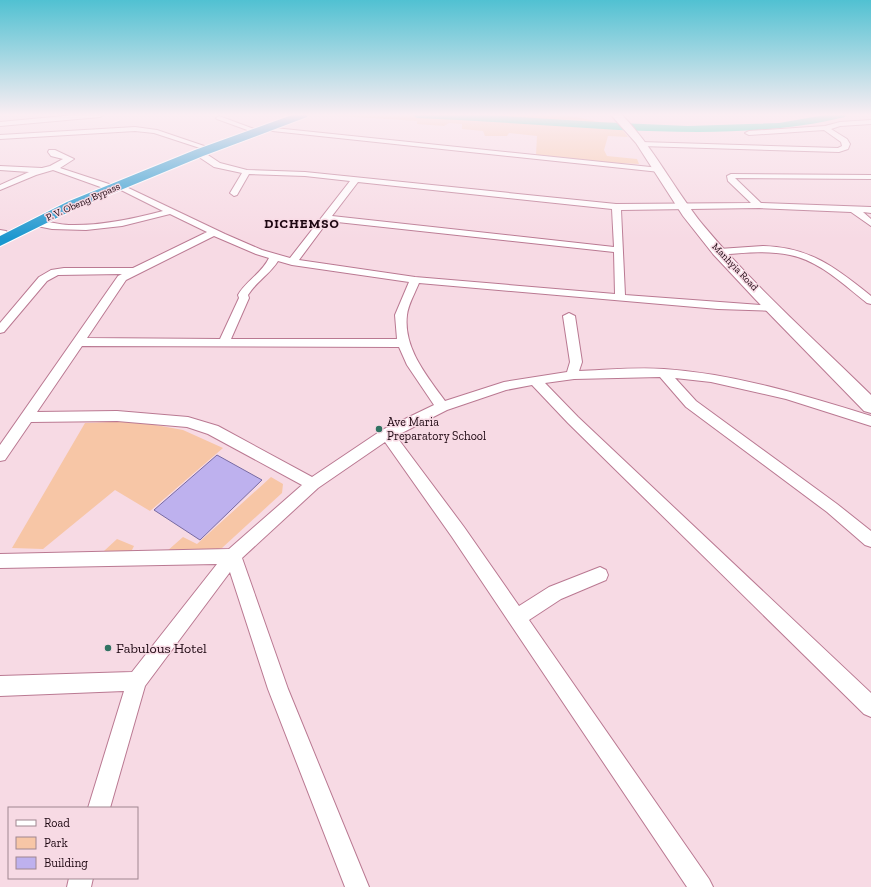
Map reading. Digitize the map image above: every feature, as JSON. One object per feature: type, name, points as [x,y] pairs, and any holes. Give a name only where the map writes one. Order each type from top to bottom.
[{"type":"highway","name":"P. V. Obeng Bypass","points":[[1,236],[114,186],[189,156]]},
{"type":"highway","name":"P. V. Obeng Bypass","points":[[1,236],[35,223],[114,186]]},
{"type":"main road","name":"Manhyia Road","points":[[650,156],[683,206],[719,252],[871,406]]},
{"type":"street","points":[[0,188],[42,170],[53,168],[70,159],[62,156]]},
{"type":"street","points":[[210,156],[217,164],[247,172],[305,174],[616,207],[758,205],[871,210]]},
{"type":"street","points":[[529,156],[660,170]]},
{"type":"street","points":[[0,168],[42,170]]},
{"type":"street","points":[[53,168],[114,186],[172,211],[259,252],[292,262],[415,280],[718,306],[775,309]]},
{"type":"street","points":[[234,193],[247,172]]},
{"type":"street","points":[[758,205],[731,179],[732,176],[871,177]]},
{"type":"street","points":[[292,262],[356,179]]},
{"type":"street","points":[[616,207],[620,298]]},
{"type":"street","points":[[854,210],[871,223]]},
{"type":"street","points":[[35,223],[49,227],[106,225],[133,222],[172,211]]},
{"type":"street","points":[[326,218],[619,250]]},
{"type":"street","points":[[0,456],[122,278],[132,271],[214,232]]},
{"type":"street","points":[[719,252],[763,250],[790,251],[822,264],[871,301]]},
{"type":"street","points":[[224,342],[244,298],[243,295],[246,289],[272,266],[275,257]]},
{"type":"street","points":[[0,330],[43,279],[54,272],[132,271]]},
{"type":"street","points":[[415,280],[401,315],[402,343],[413,365],[442,407]]},
{"type":"street","points":[[569,316],[576,362],[573,369],[574,375]]},
{"type":"street","points":[[78,342],[402,343]]},
{"type":"street","points":[[663,373],[691,404],[832,508],[871,540]]},
{"type":"street","points":[[98,807],[137,681],[233,556],[313,484],[387,434],[442,407],[504,386],[574,375],[663,373],[711,378],[745,384],[788,395],[871,421]]},
{"type":"street","points":[[535,380],[573,420],[756,594],[871,707]]},
{"type":"street","points":[[26,418],[117,416],[188,422],[213,430],[313,484]]},
{"type":"street","points":[[387,434],[458,532],[701,887]]},
{"type":"street","points":[[0,561],[233,556]]},
{"type":"street","points":[[233,556],[278,689],[357,887]]},
{"type":"street","points":[[516,618],[555,592],[600,575]]},
{"type":"street","points":[[0,686],[137,681]]},
{"type":"green space","points":[[549,156],[611,156],[637,159],[639,164]]},
{"type":"green space","points":[[134,421],[183,430],[223,448],[150,511],[115,490],[43,549],[12,548],[85,423]]},
{"type":"green space","points":[[271,477],[283,484],[282,493],[222,548],[198,555],[166,552],[183,537],[197,544]]},
{"type":"green space","points":[[117,539],[134,546],[131,552],[104,551]]},
{"type":"building","points":[[217,455],[262,480],[200,540],[154,510]]},
{"type":"place","name":"Ave Maria Preparatory School","points":[[379,429]]},
{"type":"place","name":"Fabulous Hotel","points":[[108,648]]},
{"type":"district","name":"DICHEMSO","points":[[302,223]]}]
